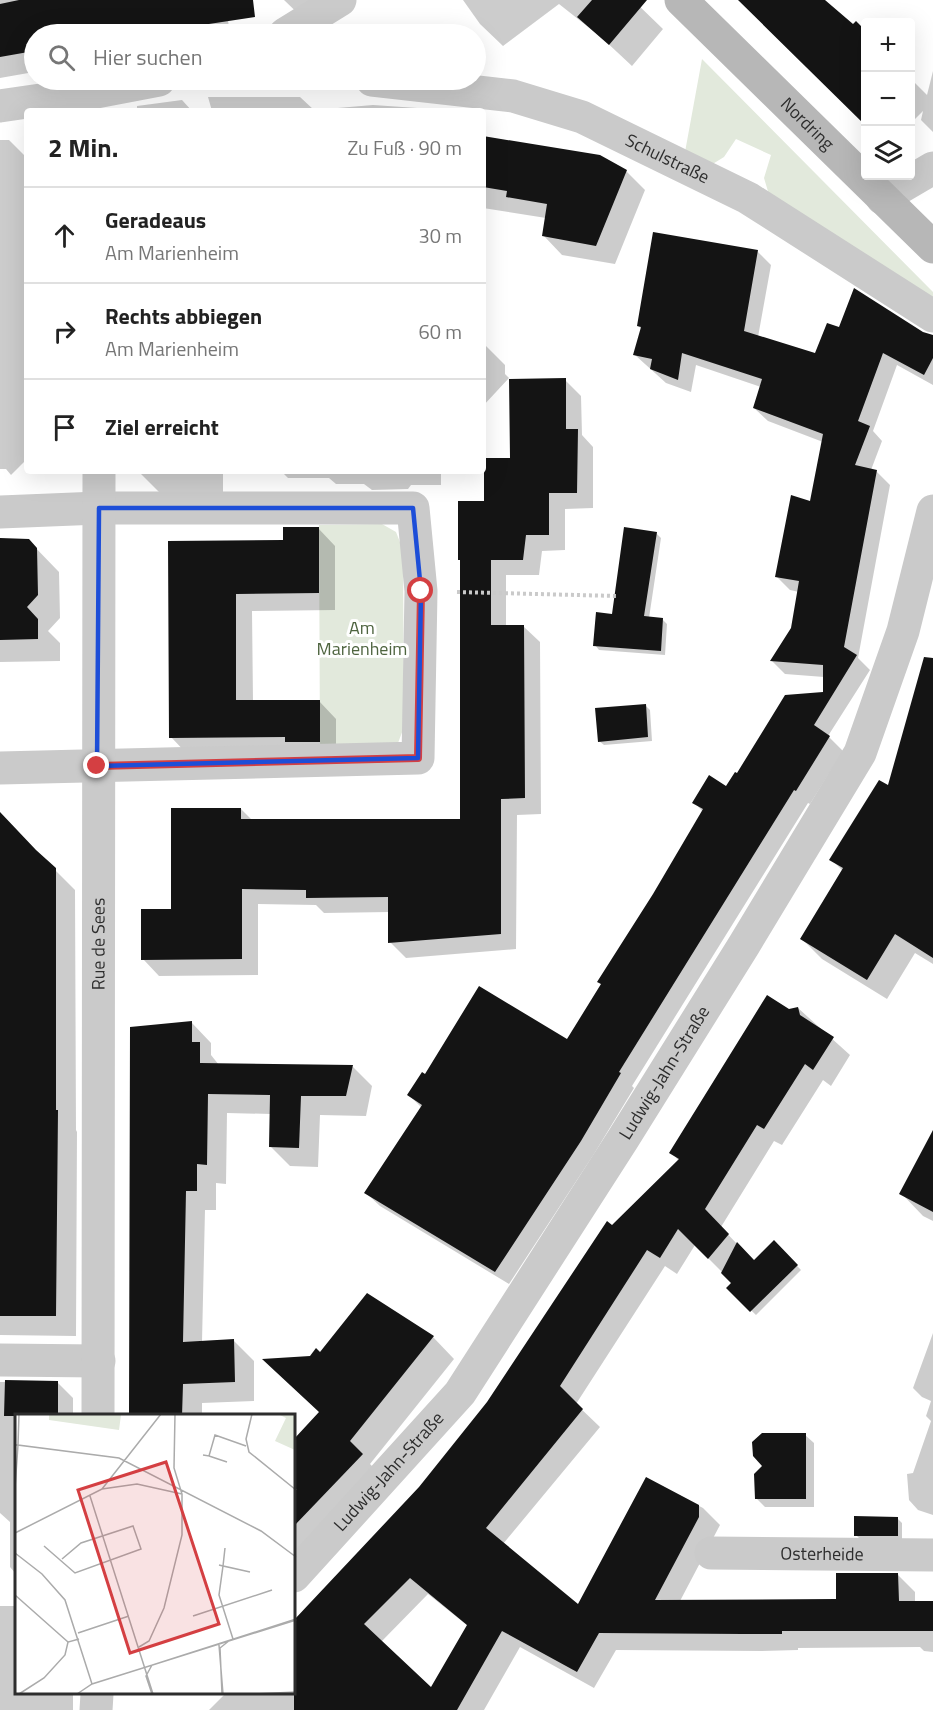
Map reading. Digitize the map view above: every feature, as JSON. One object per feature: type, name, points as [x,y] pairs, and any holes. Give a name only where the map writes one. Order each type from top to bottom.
[{"type":"main road","name":"Nordring","points":[[681,0],[933,247]]},
{"type":"street","points":[[301,24],[340,0]]},
{"type":"street","points":[[0,106],[96,102],[130,90]]},
{"type":"street","name":"Schulstraße","points":[[460,90],[513,96],[582,117],[748,198],[933,316]]},
{"type":"street","points":[[882,198],[933,168]]},
{"type":"street","name":"Rue de Sees","points":[[98,1414],[99,474]]},
{"type":"street","points":[[0,512],[99,508],[413,508],[421,591],[418,758],[0,768]]},
{"type":"street","name":"Ludwig-Jahn-Straße","points":[[296,1574],[460,1394],[630,1129],[860,753],[903,631],[933,511]]},
{"type":"street","points":[[0,1360],[99,1361]]},
{"type":"street","name":"Osterheide","points":[[711,1553],[933,1554]]},
{"type":"street","points":[[96,1710],[97,1695]]},
{"type":"path","points":[[421,591],[615,596]]},
{"type":"highlighted area","points":[[99,508],[413,508],[421,591],[418,758],[97,766]]},
{"type":"green space","points":[[702,59],[933,292],[933,302],[770,198],[764,178],[771,155],[736,139],[724,157],[711,165],[685,152]]},
{"type":"green space","name":"Am Marienheim","points":[[382,524],[396,532],[403,550],[404,727],[398,743],[320,751],[319,525]]},
{"type":"building","points":[[19,0],[253,0],[255,17],[209,24],[24,24],[24,53],[0,57],[0,4]]},
{"type":"building","points":[[592,0],[647,0],[609,45],[577,17]]},
{"type":"building","points":[[738,0],[825,0],[853,24],[856,21],[861,26],[861,121]]},
{"type":"building","points":[[486,136],[600,155],[627,170],[596,246],[542,236],[547,204],[506,197],[507,191],[486,188]]},
{"type":"building","points":[[653,232],[758,250],[744,331],[815,353],[827,323],[839,327],[854,288],[923,332],[933,335],[933,358],[924,375],[883,353],[858,421],[870,426],[855,465],[877,470],[844,647],[857,655],[814,725],[830,736],[619,1072],[621,1073],[581,1141],[495,1272],[364,1193],[422,1105],[407,1095],[422,1072],[425,1074],[479,986],[567,1039],[601,984],[597,982],[703,809],[692,803],[709,775],[726,786],[735,772],[737,773],[785,695],[823,692],[823,665],[770,661],[791,628],[799,581],[775,577],[791,495],[810,501],[823,434],[753,408],[762,379],[682,353],[678,380],[650,369],[652,359],[633,355],[641,327],[637,326]]},
{"type":"building","points":[[566,378],[566,429],[578,429],[577,493],[549,493],[549,535],[526,535],[523,560],[491,560],[491,625],[524,625],[525,798],[501,799],[501,934],[388,943],[388,897],[306,898],[306,890],[242,889],[242,959],[141,960],[141,909],[171,909],[171,808],[241,808],[241,819],[460,819],[458,501],[484,501],[486,458],[510,458],[509,379]]},
{"type":"building","points":[[283,527],[319,527],[319,593],[236,594],[236,700],[320,700],[320,742],[285,742],[285,737],[169,738],[168,541],[283,540]]},
{"type":"building","points":[[624,527],[657,532],[644,616],[663,618],[661,651],[593,646],[596,612],[612,614]]},
{"type":"building","points":[[0,538],[29,539],[37,548],[38,595],[27,607],[38,619],[38,639],[0,640]]},
{"type":"building","points":[[924,657],[933,658],[933,958],[895,934],[867,980],[800,939],[843,868],[829,860],[879,780],[888,785]]},
{"type":"building","points":[[646,704],[648,737],[598,742],[595,708]]},
{"type":"building","points":[[0,812],[56,868],[56,1110],[58,1110],[56,1316],[0,1316]]},
{"type":"building","points":[[767,995],[789,1009],[798,1007],[800,1015],[834,1037],[813,1070],[805,1064],[764,1129],[757,1125],[705,1209],[729,1234],[708,1259],[678,1229],[660,1258],[647,1250],[560,1386],[583,1409],[486,1528],[578,1604],[646,1477],[699,1505],[699,1517],[655,1600],[836,1599],[836,1573],[898,1573],[899,1601],[933,1601],[933,1631],[782,1631],[782,1634],[599,1633],[577,1672],[502,1631],[457,1710],[294,1710],[296,1618],[419,1487],[487,1402],[607,1221],[612,1225],[679,1159],[669,1153]],"holes":[[[410,1578],[467,1625],[431,1687],[364,1624]]]},
{"type":"building","points":[[192,1021],[192,1042],[200,1042],[200,1063],[353,1065],[346,1096],[301,1096],[299,1148],[269,1147],[270,1095],[208,1094],[207,1165],[197,1164],[197,1191],[186,1191],[183,1342],[234,1339],[235,1382],[183,1384],[182,1414],[129,1414],[130,1027]]},
{"type":"building","points":[[933,1130],[933,1212],[899,1194]]},
{"type":"building","points":[[774,1240],[798,1265],[750,1312],[726,1288],[731,1283],[721,1273],[737,1242],[754,1260]]},
{"type":"building","points":[[367,1293],[434,1336],[350,1441],[363,1454],[296,1524],[296,1437],[319,1412],[262,1359],[310,1356],[316,1348],[320,1352]]},
{"type":"building","points":[[5,1380],[58,1381],[58,1414],[4,1416]]},
{"type":"building","points":[[762,1433],[806,1433],[806,1499],[755,1499],[754,1474],[762,1466],[753,1456],[752,1442]]},
{"type":"building","points":[[854,1516],[898,1517],[898,1536],[854,1536]]},
{"type":"route","points":[[97,766],[418,758],[421,591]]}]
